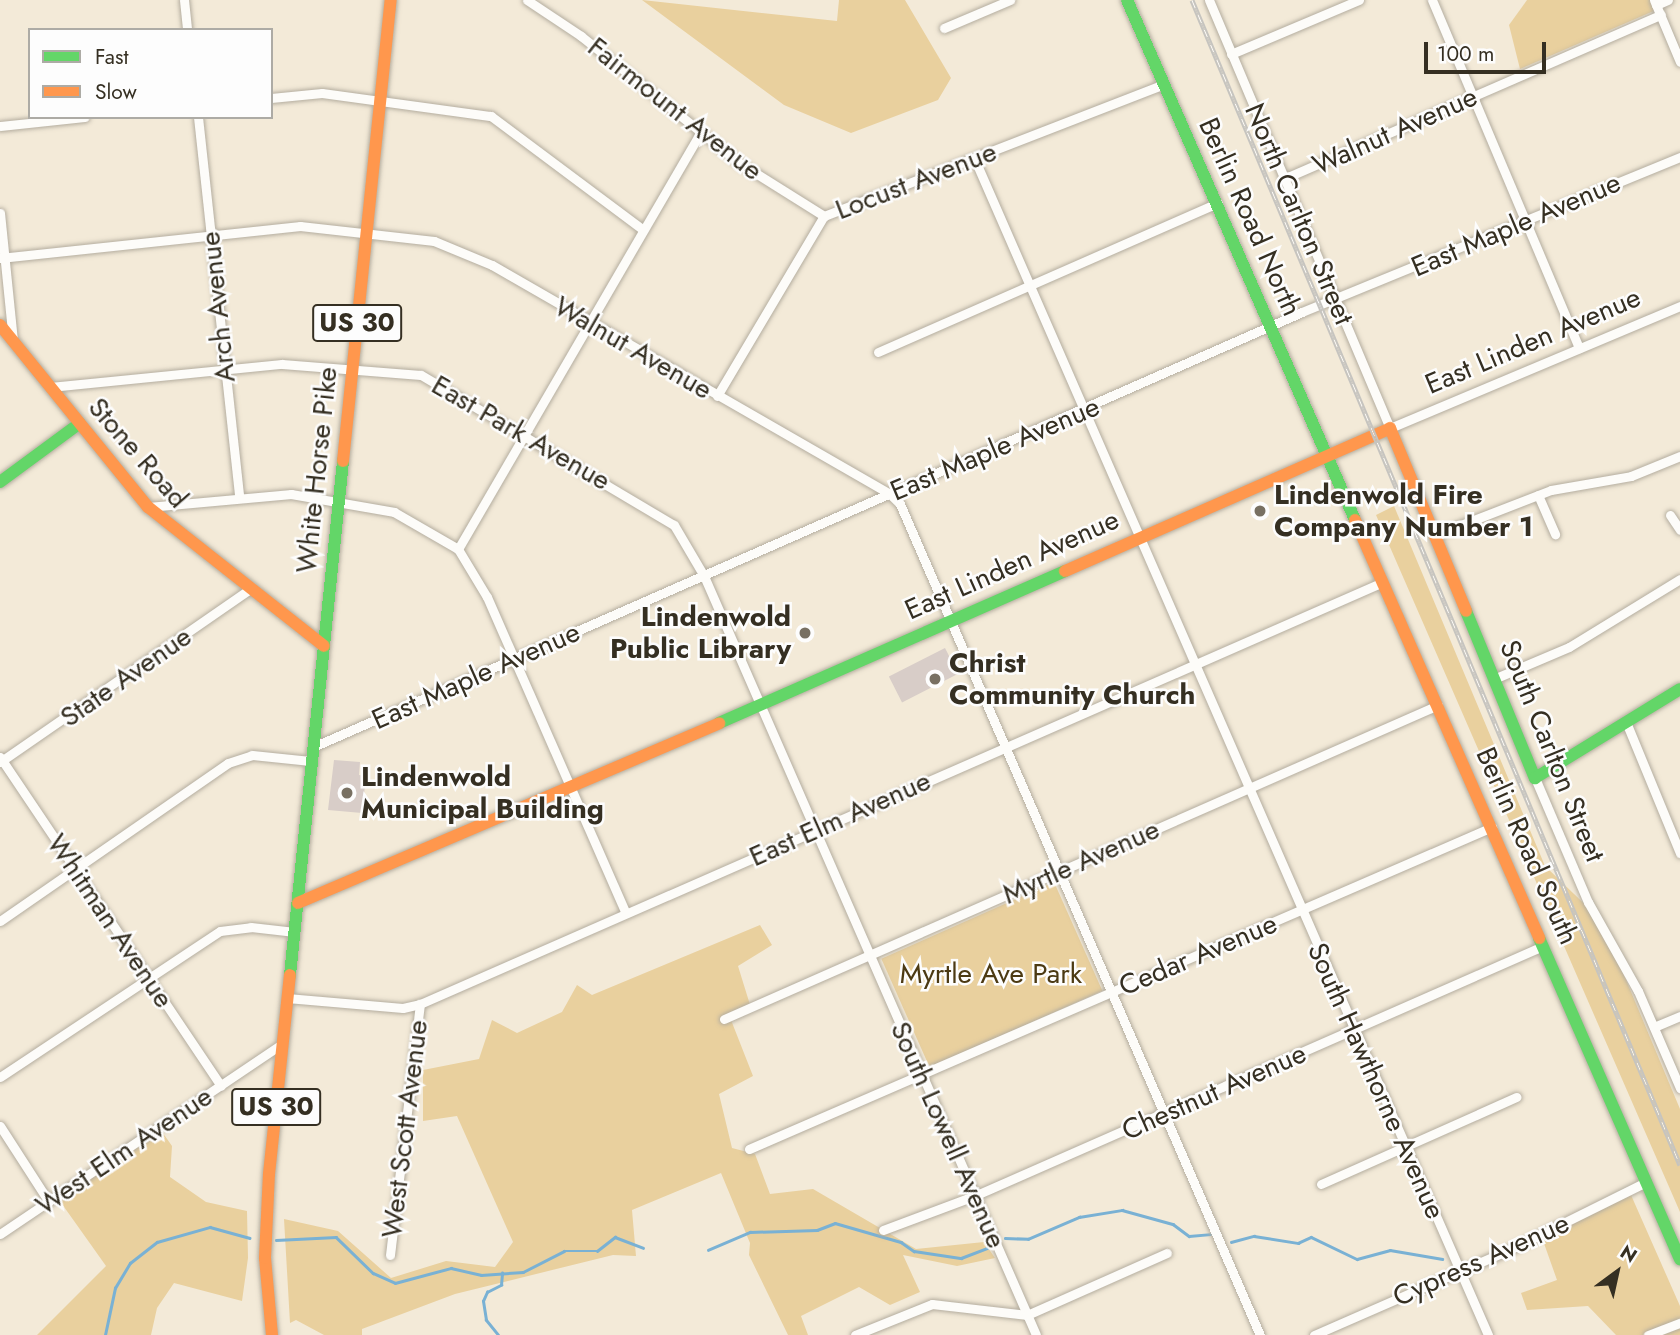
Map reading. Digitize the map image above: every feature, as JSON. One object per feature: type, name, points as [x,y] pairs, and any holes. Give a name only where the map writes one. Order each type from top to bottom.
[{"type":"main road","name":"White Horse Pike","points":[[298,903],[391,0]]},
{"type":"main road","name":"Berlin Road North","points":[[1128,0],[1328,454]]},
{"type":"main road","name":"Stone Road","points":[[0,325],[148,507],[324,646]]},
{"type":"main road","points":[[0,482],[80,423]]},
{"type":"main road","name":"East Linden Avenue","points":[[298,903],[367,876],[1390,428]]},
{"type":"main road","name":"South Carlton Street","points":[[1390,428],[1496,678],[1535,778]]},
{"type":"main road","name":"Berlin Road South","points":[[1328,454],[1680,1259]]},
{"type":"main road","points":[[1535,778],[1680,689]]},
{"type":"main road","name":"US 30","points":[[272,1335],[265,1245],[282,1044],[298,903]]},
{"type":"street","points":[[184,0],[187,28]]},
{"type":"street","name":"Fairmount Avenue","points":[[527,0],[701,132],[824,216]]},
{"type":"street","points":[[944,28],[1010,0]]},
{"type":"street","name":"North Carlton Street","points":[[1209,0],[1390,428]]},
{"type":"street","points":[[1231,54],[1359,0]]},
{"type":"street","points":[[1432,0],[1475,95],[1579,348]]},
{"type":"street","points":[[1668,0],[1655,2],[1680,62]]},
{"type":"street","name":"Walnut Avenue","points":[[1283,179],[1661,15]]},
{"type":"street","name":"Locust Avenue","points":[[717,396],[824,216],[975,160],[1164,84]]},
{"type":"street","points":[[273,98],[322,93],[491,116],[642,229]]},
{"type":"street","points":[[0,126],[66,119]]},
{"type":"street","name":"Arch Avenue","points":[[198,119],[239,496]]},
{"type":"street","points":[[458,549],[642,229],[701,132]]},
{"type":"street","name":"East Maple Avenue","points":[[313,747],[1082,412],[1272,326],[1680,157]]},
{"type":"street","name":"South Hawthorne Avenue","points":[[975,160],[1136,538],[1195,666],[1458,1272],[1488,1335]]},
{"type":"street","points":[[878,352],[1218,203]]},
{"type":"street","points":[[0,212],[2,257],[13,340]]},
{"type":"street","name":"Walnut Avenue","points":[[2,257],[300,226],[434,241],[464,251],[890,494]]},
{"type":"street","name":"East Linden Avenue","points":[[1390,428],[1680,306]]},
{"type":"street","name":"East Park Avenue","points":[[50,387],[282,364],[421,375],[679,530]]},
{"type":"street","points":[[1435,535],[1538,495],[1631,476],[1680,456]]},
{"type":"street","points":[[148,507],[239,496],[291,494],[394,512],[458,549],[474,570],[626,913]]},
{"type":"street","points":[[890,494],[900,504],[1260,1335]]},
{"type":"street","points":[[1538,495],[1555,534]]},
{"type":"street","points":[[1670,515],[1680,530]]},
{"type":"street","name":"South Lowell Avenue","points":[[679,530],[704,576],[1036,1335]]},
{"type":"street","points":[[1496,678],[1569,647],[1680,579]]},
{"type":"street","name":"East Elm Avenue","points":[[288,998],[403,1008],[420,1003],[1383,582]]},
{"type":"street","name":"State Avenue","points":[[1,760],[250,589]]},
{"type":"street","name":"Myrtle Avenue","points":[[724,1019],[1438,705]]},
{"type":"street","points":[[1626,722],[1680,853]]},
{"type":"street","points":[[0,920],[238,758],[311,761]]},
{"type":"street","name":"Whitman Avenue","points":[[1,760],[220,1086]]},
{"type":"street","name":"South Carlton Street","points":[[1535,778],[1588,902],[1654,1027],[1680,1088]]},
{"type":"street","name":"Cedar Avenue","points":[[749,1149],[1492,827]]},
{"type":"street","points":[[0,1077],[220,931],[237,927],[295,932]]},
{"type":"street","name":"Chestnut Avenue","points":[[883,1230],[974,1196],[1543,946]]},
{"type":"street","name":"West Scott Avenue","points":[[390,1255],[420,1003]]},
{"type":"street","points":[[1654,1027],[1680,1016]]},
{"type":"street","name":"West Elm Avenue","points":[[0,1234],[282,1044]]},
{"type":"street","points":[[1321,1184],[1406,1149],[1516,1097]]},
{"type":"street","points":[[0,1126],[49,1202]]},
{"type":"street","name":"Cypress Avenue","points":[[1314,1335],[1458,1272],[1646,1182]]},
{"type":"street","points":[[855,1335],[932,1304],[1027,1315],[1167,1253]]},
{"type":"street","points":[[1648,1335],[1680,1323]]},
{"type":"green space","points":[[642,0],[837,21],[839,0],[905,0],[951,78],[938,100],[851,133],[784,105]]},
{"type":"green space","points":[[1527,0],[1652,0],[1656,10],[1520,69],[1509,25]]},
{"type":"green space","points":[[1394,506],[1545,866],[1601,920],[1680,1109],[1680,1212],[1376,515]]},
{"type":"green space","name":"Myrtle Ave Park","points":[[1054,882],[1102,991],[930,1068],[881,959]]},
{"type":"green space","points":[[760,925],[772,945],[738,966],[751,1008],[731,1020],[753,1076],[719,1094],[732,1148],[755,1154],[770,1194],[813,1189],[916,1249],[984,1242],[995,1258],[957,1266],[903,1255],[920,1292],[890,1305],[859,1287],[801,1316],[808,1335],[788,1335],[749,1255],[750,1243],[721,1173],[632,1210],[636,1256],[613,1255],[455,1294],[362,1329],[362,1335],[324,1335],[296,1320],[290,1323],[284,1219],[338,1231],[391,1278],[446,1261],[495,1267],[513,1242],[457,1116],[423,1121],[423,1070],[479,1059],[492,1020],[517,1033],[562,1012],[577,985],[592,995]]},
{"type":"green space","points":[[158,1126],[172,1146],[170,1177],[206,1202],[247,1211],[248,1258],[242,1301],[174,1283],[157,1308],[151,1335],[37,1335],[106,1266],[57,1197]]},
{"type":"green space","points":[[1631,1195],[1680,1306],[1680,1335],[1616,1335],[1588,1306],[1527,1310],[1521,1293],[1557,1280],[1541,1235]]},
{"type":"building","name":"Christ Community Church","points":[[945,648],[958,674],[902,702],[889,677]]},
{"type":"building","name":"Lindenwold Municipal Building","points":[[334,760],[360,762],[359,775],[366,776],[362,813],[328,810]]},
{"type":"waterway","points":[[1005,1238],[1028,1239],[1079,1217],[1122,1210],[1173,1224],[1189,1236],[1210,1234]]},
{"type":"waterway","points":[[708,1250],[750,1232],[817,1230],[835,1223],[901,1242],[914,1251],[961,1258],[989,1247]]},
{"type":"waterway","points":[[105,1335],[115,1288],[130,1263],[157,1242],[210,1227],[250,1238]]},
{"type":"waterway","points":[[1231,1242],[1254,1236],[1298,1243],[1311,1237],[1357,1259],[1390,1250],[1442,1259]]},
{"type":"waterway","points":[[276,1240],[336,1237],[373,1273],[395,1283],[451,1268],[481,1275],[523,1272],[564,1251],[597,1251],[615,1237],[643,1248]]},
{"type":"waterway","points":[[498,1335],[486,1320],[483,1301],[487,1292],[501,1285],[502,1273]]},
{"type":"railway","points":[[1192,0],[1680,1165]]},
{"type":"traffic: fast","points":[[1127,0],[1355,520]]},
{"type":"traffic: fast","points":[[0,482],[80,423]]},
{"type":"traffic: fast","points":[[290,975],[343,461]]},
{"type":"traffic: fast","points":[[719,723],[1065,571]]},
{"type":"traffic: fast","points":[[1466,611],[1535,778],[1680,689]]},
{"type":"traffic: fast","points":[[1539,938],[1680,1259]]},
{"type":"traffic: slow","points":[[343,461],[391,0]]},
{"type":"traffic: slow","points":[[0,325],[148,507],[324,646]]},
{"type":"traffic: slow","points":[[1065,571],[1390,428],[1466,611]]},
{"type":"traffic: slow","points":[[1355,520],[1539,938]]},
{"type":"traffic: slow","points":[[298,903],[719,723]]},
{"type":"traffic: slow","points":[[272,1335],[265,1258],[269,1174],[290,975]]},
{"type":"place","name":"Lindenwold Fire Company Number 1","points":[[1260,511]]},
{"type":"place","name":"Lindenwold Public Library","points":[[805,633]]},
{"type":"place","name":"Christ Community Church","points":[[935,679]]},
{"type":"place","name":"Lindenwold Municipal Building","points":[[347,793]]}]
